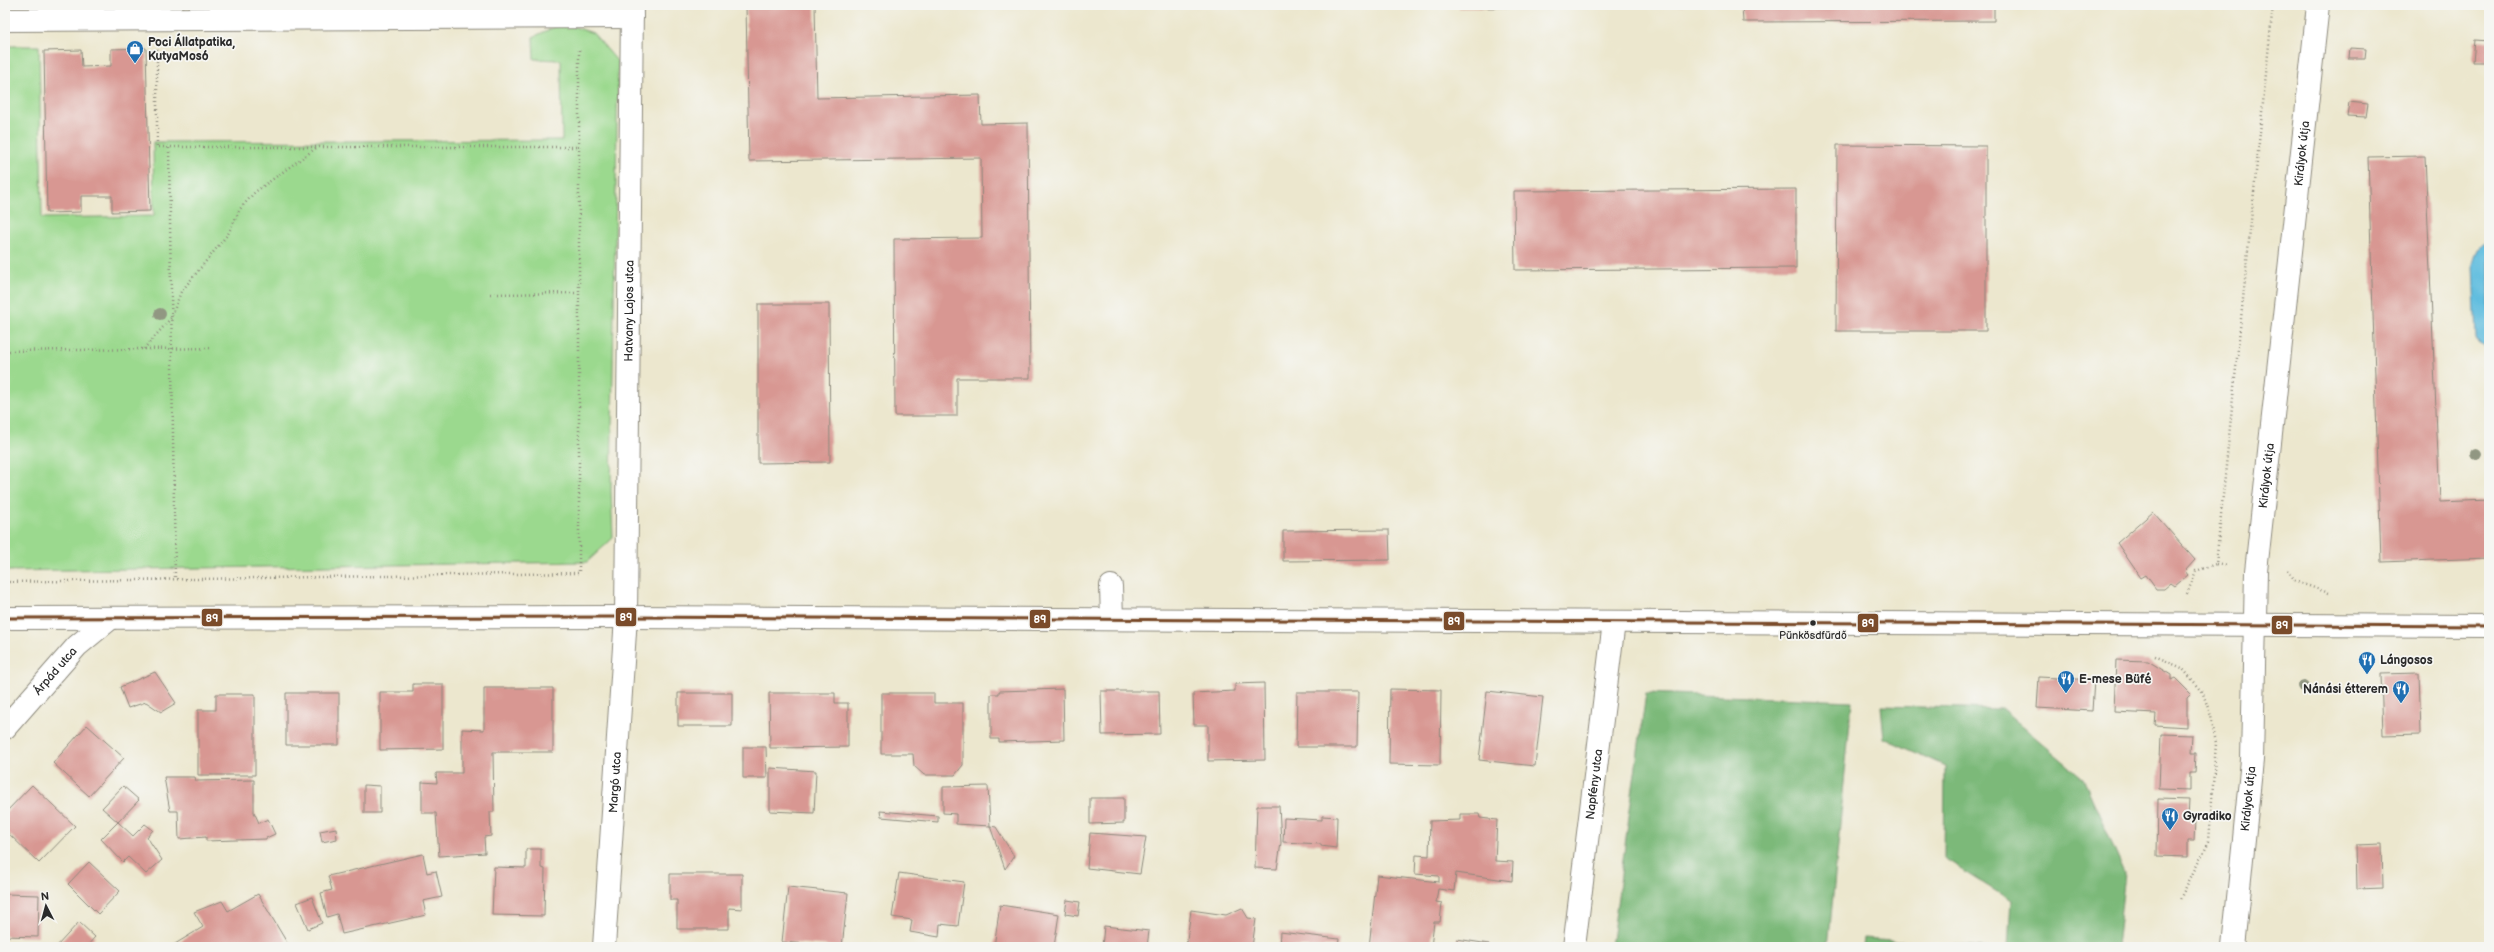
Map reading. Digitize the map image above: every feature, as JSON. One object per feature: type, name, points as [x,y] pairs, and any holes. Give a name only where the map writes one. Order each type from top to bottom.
[{"type":"street","name":"Királyok útja","points":[[2233,947],[2252,760],[2257,564],[2318,5]]},
{"type":"street","points":[[10,15],[579,17],[632,11]]},
{"type":"street","name":"Hatvany Lajos utca","points":[[626,618],[632,11]]},
{"type":"street","points":[[1111,586],[1112,619]]},
{"type":"street","points":[[5,618],[1112,619],[2489,626]]},
{"type":"street","name":"Árpád utca","points":[[5,728],[77,646],[111,618]]},
{"type":"street","name":"Margó utca","points":[[604,947],[626,618]]},
{"type":"street","name":"Napfény utca","points":[[1574,947],[1614,622]]},
{"type":"path","points":[[2196,571],[2216,564],[2273,5]]},
{"type":"path","points":[[5,582],[579,573],[579,17]]},
{"type":"path","points":[[156,42],[157,147],[579,147]]},
{"type":"path","points":[[169,148],[174,579]]},
{"type":"path","points":[[144,349],[171,318],[181,292],[228,234],[240,209],[255,192],[316,148]]},
{"type":"path","points":[[490,294],[578,293]]},
{"type":"path","points":[[5,351],[213,348]]},
{"type":"path","points":[[2284,564],[2295,581],[2333,595]]},
{"type":"path","points":[[2154,656],[2182,668],[2202,691],[2212,716],[2216,743],[2209,842],[2179,901]]},
{"type":"green space","points":[[563,23],[593,33],[618,62],[611,490],[613,538],[587,562],[5,571],[5,46],[39,46],[42,218],[154,216],[153,142],[562,140],[561,60],[534,59],[533,37]]},
{"type":"green space","points":[[1646,693],[1852,701],[1828,947],[1611,947]]},
{"type":"green space","points":[[1881,706],[2002,709],[2083,778],[2125,873],[2117,947],[2008,947],[2011,900],[1944,858],[1945,766],[1884,738]]},
{"type":"green space","points":[[1864,938],[1983,947],[1863,947]]},
{"type":"water","points":[[2489,240],[2489,350],[2478,343],[2476,339],[2473,265],[2478,250],[2482,244]]},
{"type":"building","points":[[746,5],[815,5],[817,98],[980,95],[981,124],[1028,123],[1030,378],[957,378],[957,416],[895,416],[894,239],[982,238],[981,158],[749,161]]},
{"type":"building","points":[[1459,5],[1683,5],[1683,6],[1459,8]]},
{"type":"building","points":[[1742,5],[1994,5],[1994,21],[1743,22]]},
{"type":"building","points":[[2475,40],[2489,41],[2489,62],[2473,62]]},
{"type":"building","points":[[146,48],[150,211],[112,212],[112,196],[81,196],[81,212],[47,213],[44,51],[81,50],[82,67],[111,66],[111,49]]},
{"type":"building","points":[[2350,48],[2366,49],[2365,58],[2349,58]]},
{"type":"building","points":[[2349,102],[2368,104],[2366,117],[2347,116]]},
{"type":"building","points":[[1837,145],[1986,146],[1986,331],[1836,331]]},
{"type":"building","points":[[2425,156],[2440,502],[2489,500],[2489,558],[2381,562],[2368,157]]},
{"type":"building","points":[[1796,189],[1796,268],[1515,270],[1514,191]]},
{"type":"building","points":[[758,304],[829,304],[830,462],[758,463]]},
{"type":"building","points":[[2153,512],[2195,560],[2185,571],[2188,575],[2175,586],[2171,583],[2164,589],[2156,589],[2146,575],[2141,578],[2117,543]]},
{"type":"building","points":[[1389,530],[1390,560],[1283,561],[1283,531]]},
{"type":"building","points":[[2116,660],[2148,661],[2171,675],[2171,680],[2175,678],[2191,694],[2187,698],[2187,727],[2155,725],[2156,714],[2114,712]]},
{"type":"building","points":[[155,672],[176,703],[161,712],[146,702],[128,708],[120,687]]},
{"type":"building","name":"Nánási étterem","points":[[2419,673],[2421,734],[2383,735],[2381,674]]},
{"type":"building","name":"E-mese Büfé","points":[[2039,677],[2094,680],[2092,711],[2037,708]]},
{"type":"building","points":[[1264,683],[1265,760],[1208,761],[1208,725],[1194,725],[1193,693],[1235,691],[1235,684]]},
{"type":"building","points":[[413,684],[443,684],[443,749],[380,750],[380,692],[413,692]]},
{"type":"building","points":[[484,688],[553,688],[553,752],[493,752],[494,812],[490,812],[491,836],[484,837],[485,853],[439,856],[436,813],[422,813],[422,782],[437,783],[436,773],[462,773],[462,729],[484,730]]},
{"type":"building","points":[[1063,689],[1064,740],[999,742],[999,739],[991,739],[991,694],[999,694],[999,691]]},
{"type":"building","points":[[1390,689],[1441,690],[1440,765],[1389,764]]},
{"type":"building","points":[[1101,691],[1159,691],[1160,734],[1102,735]]},
{"type":"building","points":[[1487,691],[1543,697],[1535,766],[1479,760]]},
{"type":"building","points":[[1297,692],[1358,692],[1357,747],[1296,747]]},
{"type":"building","points":[[286,693],[339,693],[339,745],[286,745]]},
{"type":"building","points":[[678,693],[732,693],[732,726],[678,726]]},
{"type":"building","points":[[769,693],[835,693],[835,703],[848,703],[848,747],[770,748]]},
{"type":"building","points":[[881,693],[934,693],[934,703],[963,703],[963,765],[955,775],[924,775],[914,766],[913,754],[881,754]]},
{"type":"building","points":[[216,694],[255,694],[255,775],[198,775],[198,710],[216,710]]},
{"type":"building","points":[[87,725],[124,758],[89,796],[53,763]]},
{"type":"building","points":[[2161,734],[2192,735],[2191,753],[2196,753],[2195,773],[2190,773],[2190,790],[2159,789]]},
{"type":"building","points":[[743,747],[766,747],[767,778],[743,778]]},
{"type":"building","points":[[770,768],[816,771],[814,813],[770,811]]},
{"type":"building","points":[[164,777],[195,777],[196,781],[254,780],[254,812],[259,823],[268,819],[275,834],[266,839],[206,841],[206,837],[179,839],[178,811],[170,811]]},
{"type":"building","points":[[32,785],[75,826],[39,863],[5,830],[5,813]]},
{"type":"building","points":[[364,785],[380,786],[380,813],[364,813]]},
{"type":"building","points":[[123,786],[139,800],[118,822],[102,808]]},
{"type":"building","points":[[988,786],[990,826],[956,824],[956,814],[943,813],[943,787]]},
{"type":"building","points":[[1090,798],[1124,798],[1124,823],[1090,824]]},
{"type":"building","points":[[2158,799],[2189,800],[2188,820],[2195,820],[2194,841],[2188,841],[2188,857],[2157,856]]},
{"type":"building","points":[[1257,806],[1279,806],[1281,843],[1277,869],[1255,868]]},
{"type":"building","points":[[880,811],[938,816],[938,822],[881,817]]},
{"type":"building","points":[[1460,814],[1479,814],[1480,818],[1497,820],[1495,861],[1513,862],[1512,881],[1456,873],[1454,891],[1438,889],[1436,902],[1442,903],[1440,922],[1434,922],[1431,947],[1369,947],[1377,875],[1439,882],[1439,876],[1415,874],[1416,855],[1429,856],[1430,821],[1460,820]]},
{"type":"building","points":[[1322,816],[1337,817],[1336,848],[1321,846],[1321,844],[1283,842],[1284,818],[1322,820]]},
{"type":"building","points":[[118,822],[133,836],[145,824],[153,830],[147,837],[162,860],[146,874],[128,857],[123,862],[101,839]]},
{"type":"building","points":[[990,826],[996,827],[1014,856],[1005,869]]},
{"type":"building","points":[[336,828],[337,839],[322,842],[320,831]]},
{"type":"building","points":[[1090,833],[1146,837],[1140,874],[1087,868]]},
{"type":"building","points":[[2382,844],[2383,888],[2357,889],[2356,845]]},
{"type":"building","points":[[526,849],[541,849],[541,868],[545,869],[544,916],[492,915],[494,867],[526,868]]},
{"type":"building","points":[[423,854],[427,873],[436,871],[442,897],[423,901],[426,915],[342,934],[337,914],[327,917],[321,893],[332,890],[328,876]]},
{"type":"building","points":[[89,862],[120,891],[98,914],[68,884]]},
{"type":"building","points":[[899,873],[964,882],[958,926],[940,924],[939,937],[910,932],[912,920],[892,917]]},
{"type":"building","points":[[670,874],[742,874],[742,909],[729,908],[729,929],[677,929],[677,900],[670,900]]},
{"type":"building","points":[[788,887],[848,893],[842,947],[782,942]]},
{"type":"building","points":[[5,894],[39,895],[38,937],[5,936]]},
{"type":"building","points":[[258,894],[289,946],[288,947],[170,947],[203,927],[194,912],[222,901],[228,911]]},
{"type":"building","points":[[312,897],[322,923],[308,929],[297,903]]},
{"type":"building","points":[[1067,900],[1080,902],[1078,916],[1065,914]]},
{"type":"building","points":[[1000,905],[1059,914],[1054,947],[994,947]]},
{"type":"building","points":[[1242,908],[1248,918],[1256,919],[1252,947],[1186,947],[1191,910],[1226,915]]},
{"type":"building","points":[[79,922],[95,937],[86,947],[56,947]]},
{"type":"building","points":[[1104,926],[1149,931],[1147,947],[1102,947]]},
{"type":"building","points":[[1280,932],[1339,939],[1338,947],[1279,947]]},
{"type":"building","points":[[1457,939],[1489,944],[1489,947],[1456,947]]},
{"type":"transit line","name":"89","points":[[5,618],[626,617],[2489,626]]},
{"type":"place","name":"Poci Állatpatika, KutyaMosó","points":[[135,64]]},
{"type":"place","name":"Pünkösdfürdő","points":[[1813,623]]},
{"type":"place","name":"Lángosos","points":[[2367,675]]},
{"type":"place","name":"E-mese Büfé","points":[[2066,694]]},
{"type":"place","name":"Nánási étterem","points":[[2401,704]]},
{"type":"place","name":"Gyradiko","points":[[2170,831]]}]
